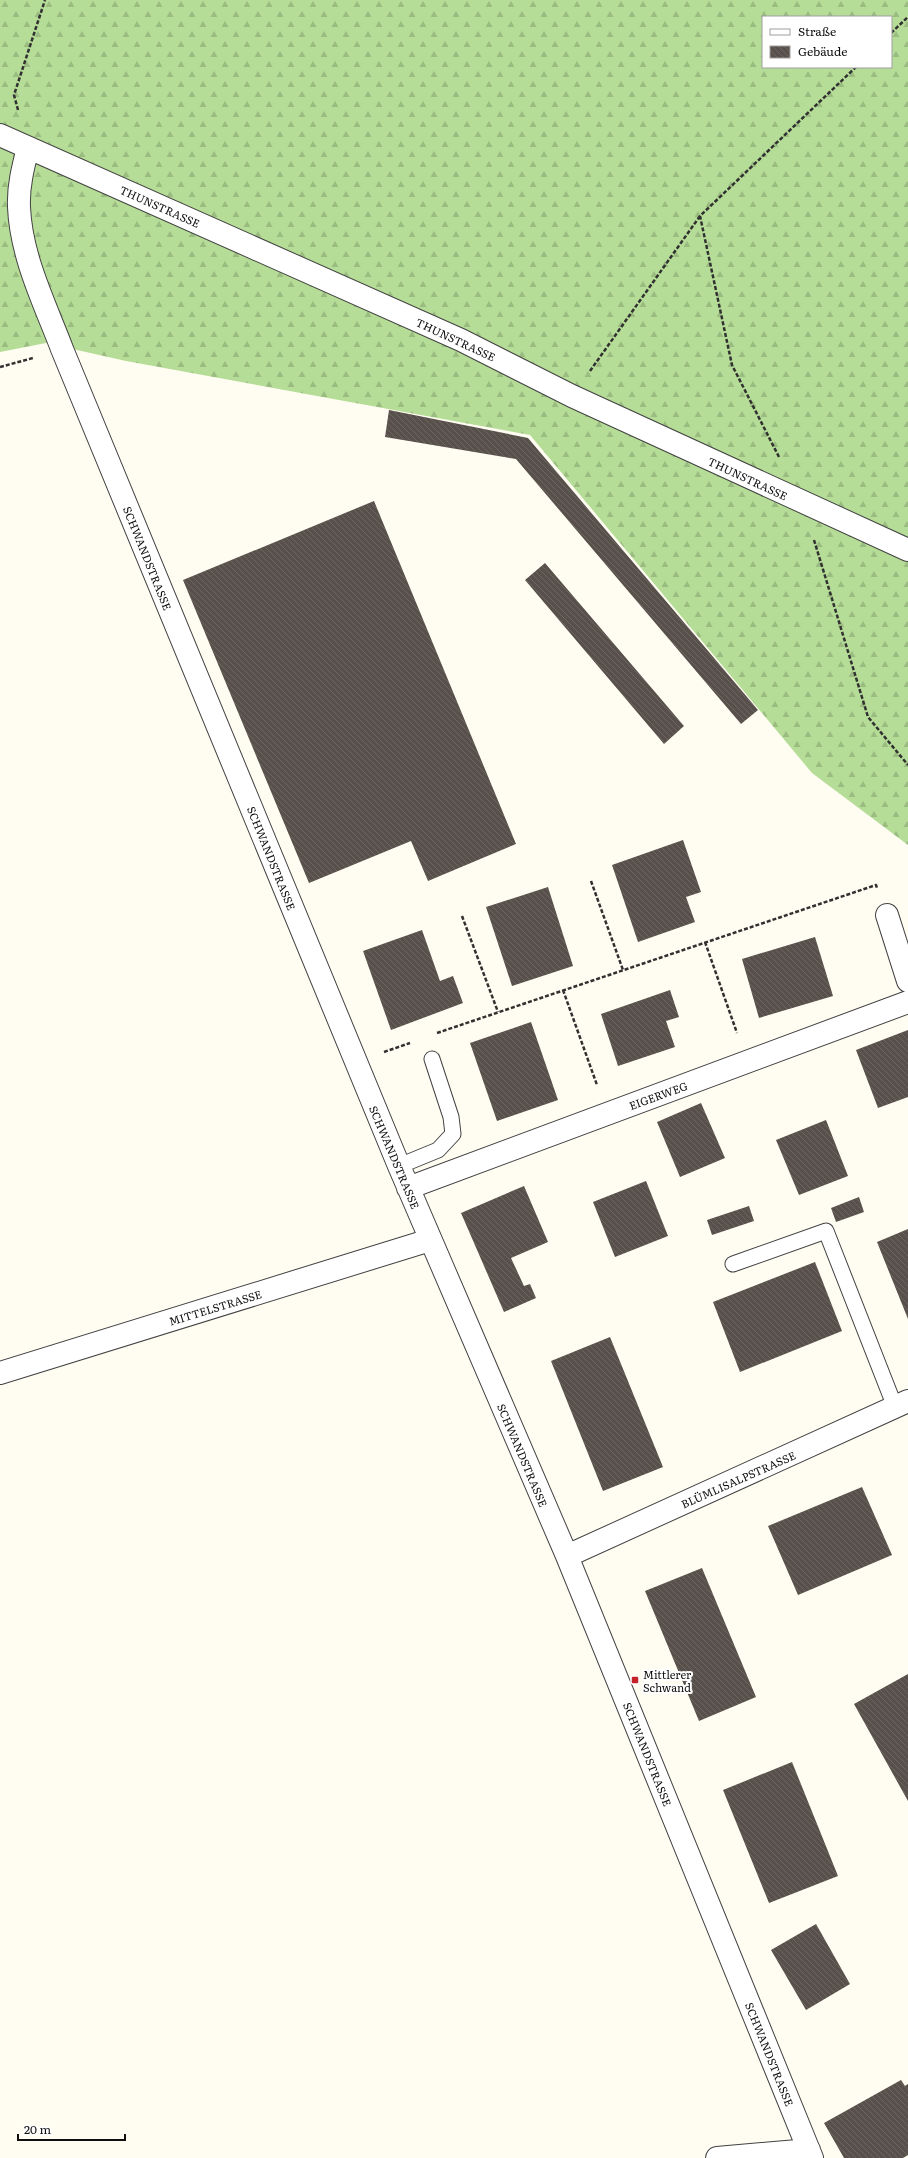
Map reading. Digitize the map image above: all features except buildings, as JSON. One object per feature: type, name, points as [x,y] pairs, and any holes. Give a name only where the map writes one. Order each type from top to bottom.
[{"type":"street","name":"THUNSTRASSE","points":[[0,135],[454,337],[572,396],[908,550]]},
{"type":"street","name":"SCHWANDSTRASSE","points":[[28,148],[20,186],[19,207],[22,235],[29,263],[62,350],[398,1166],[567,1556],[810,2154]]},
{"type":"street","points":[[887,915],[908,981]]},
{"type":"street","name":"EIGERWEG","points":[[408,1188],[908,1002]]},
{"type":"street","name":"MITTELSTRASSE","points":[[0,1372],[430,1240]]},
{"type":"street","name":"BLÜMLISALPSTRASSE","points":[[567,1556],[902,1404]]},
{"type":"street","points":[[717,2158],[810,2154]]},
{"type":"lane","points":[[398,1166],[438,1150],[453,1134],[451,1117],[432,1060]]},
{"type":"lane","points":[[732,1264],[826,1231],[902,1404]]},
{"type":"path","points":[[28,148],[14,95],[45,0]]},
{"type":"path","points":[[892,33],[908,17]]},
{"type":"path","points":[[572,396],[700,216],[855,68]]},
{"type":"path","points":[[700,216],[732,365],[781,461]]},
{"type":"path","points":[[802,502],[868,717],[908,766]]},
{"type":"path","points":[[591,881],[623,970]]},
{"type":"path","points":[[430,1036],[876,885],[887,915]]},
{"type":"path","points":[[462,916],[498,1012]]},
{"type":"path","points":[[705,942],[747,1062]]},
{"type":"path","points":[[564,990],[608,1114]]},
{"type":"path","points":[[356,1062],[415,1041]]},
{"type":"green space","points":[[0,0],[908,0],[908,845],[812,773],[530,435],[126,361],[46,343],[0,352]]},
{"type":"place","name":"Mittlerer Schwand","points":[[635,1680]]}]
